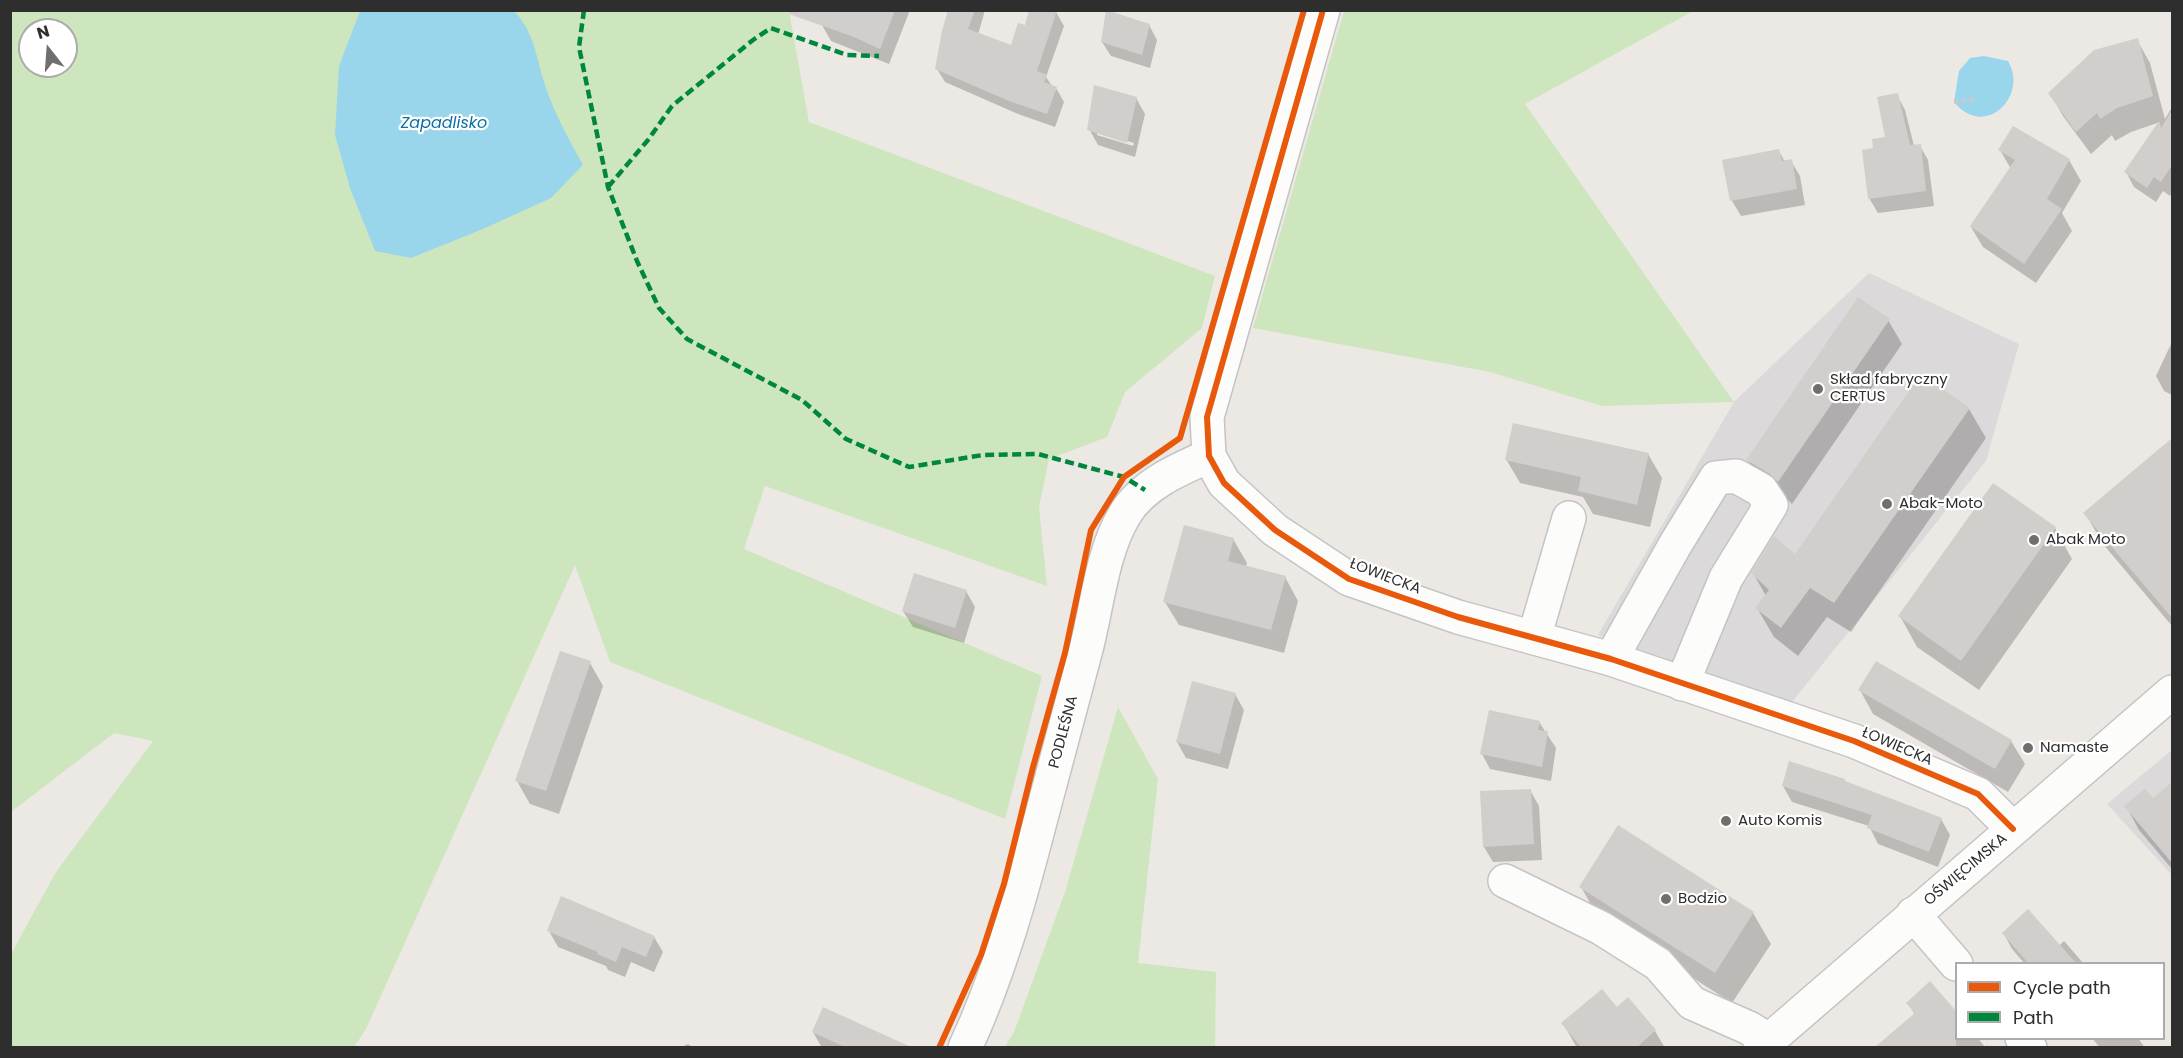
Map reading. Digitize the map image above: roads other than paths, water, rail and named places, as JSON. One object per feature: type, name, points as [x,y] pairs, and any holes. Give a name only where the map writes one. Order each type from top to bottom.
[{"type":"street","name":"ŁOWIECKA","points":[[1323,10],[1207,417],[1209,456],[1224,483],[1275,530],[1349,579],[1458,617],[1611,659],[1854,741],[1978,794],[2013,829]]},
{"type":"street","name":"PODLEŚNA","points":[[965,1047],[983,1009],[1019,900],[1086,649],[1103,572],[1117,531],[1124,515],[1145,490],[1209,456]]},
{"type":"street","points":[[1611,659],[1675,545],[1716,478],[1736,476],[1761,490],[1771,506],[1726,578],[1682,684]]},
{"type":"street","points":[[1534,638],[1569,518]]},
{"type":"street","name":"OŚWIĘCIMSKA","points":[[1764,1044],[2172,692]]},
{"type":"street","points":[[1505,881],[1601,928],[1658,964],[1692,1003],[1749,1028],[1764,1044]]},
{"type":"street","points":[[1913,914],[1955,963]]},
{"type":"water","name":"Zapadlisko","points":[[360,11],[514,11],[527,29],[550,98],[583,165],[551,198],[483,229],[411,258],[375,251],[350,188],[335,135],[339,66]]},
{"type":"water","points":[[1984,56],[2008,61],[2013,74],[2013,88],[2000,109],[1990,115],[1978,117],[1966,113],[1954,102],[1959,71],[1970,58]]},
{"type":"place","name":"Skład fabryczny CERTUS","points":[[1818,389]]},
{"type":"place","name":"Abak-Moto","points":[[1887,504]]},
{"type":"place","name":"Abak Moto","points":[[2034,540]]},
{"type":"place","name":"Namaste","points":[[2028,748]]},
{"type":"place","name":"Auto Komis","points":[[1726,821]]},
{"type":"place","name":"Bodzio","points":[[1666,899]]}]
